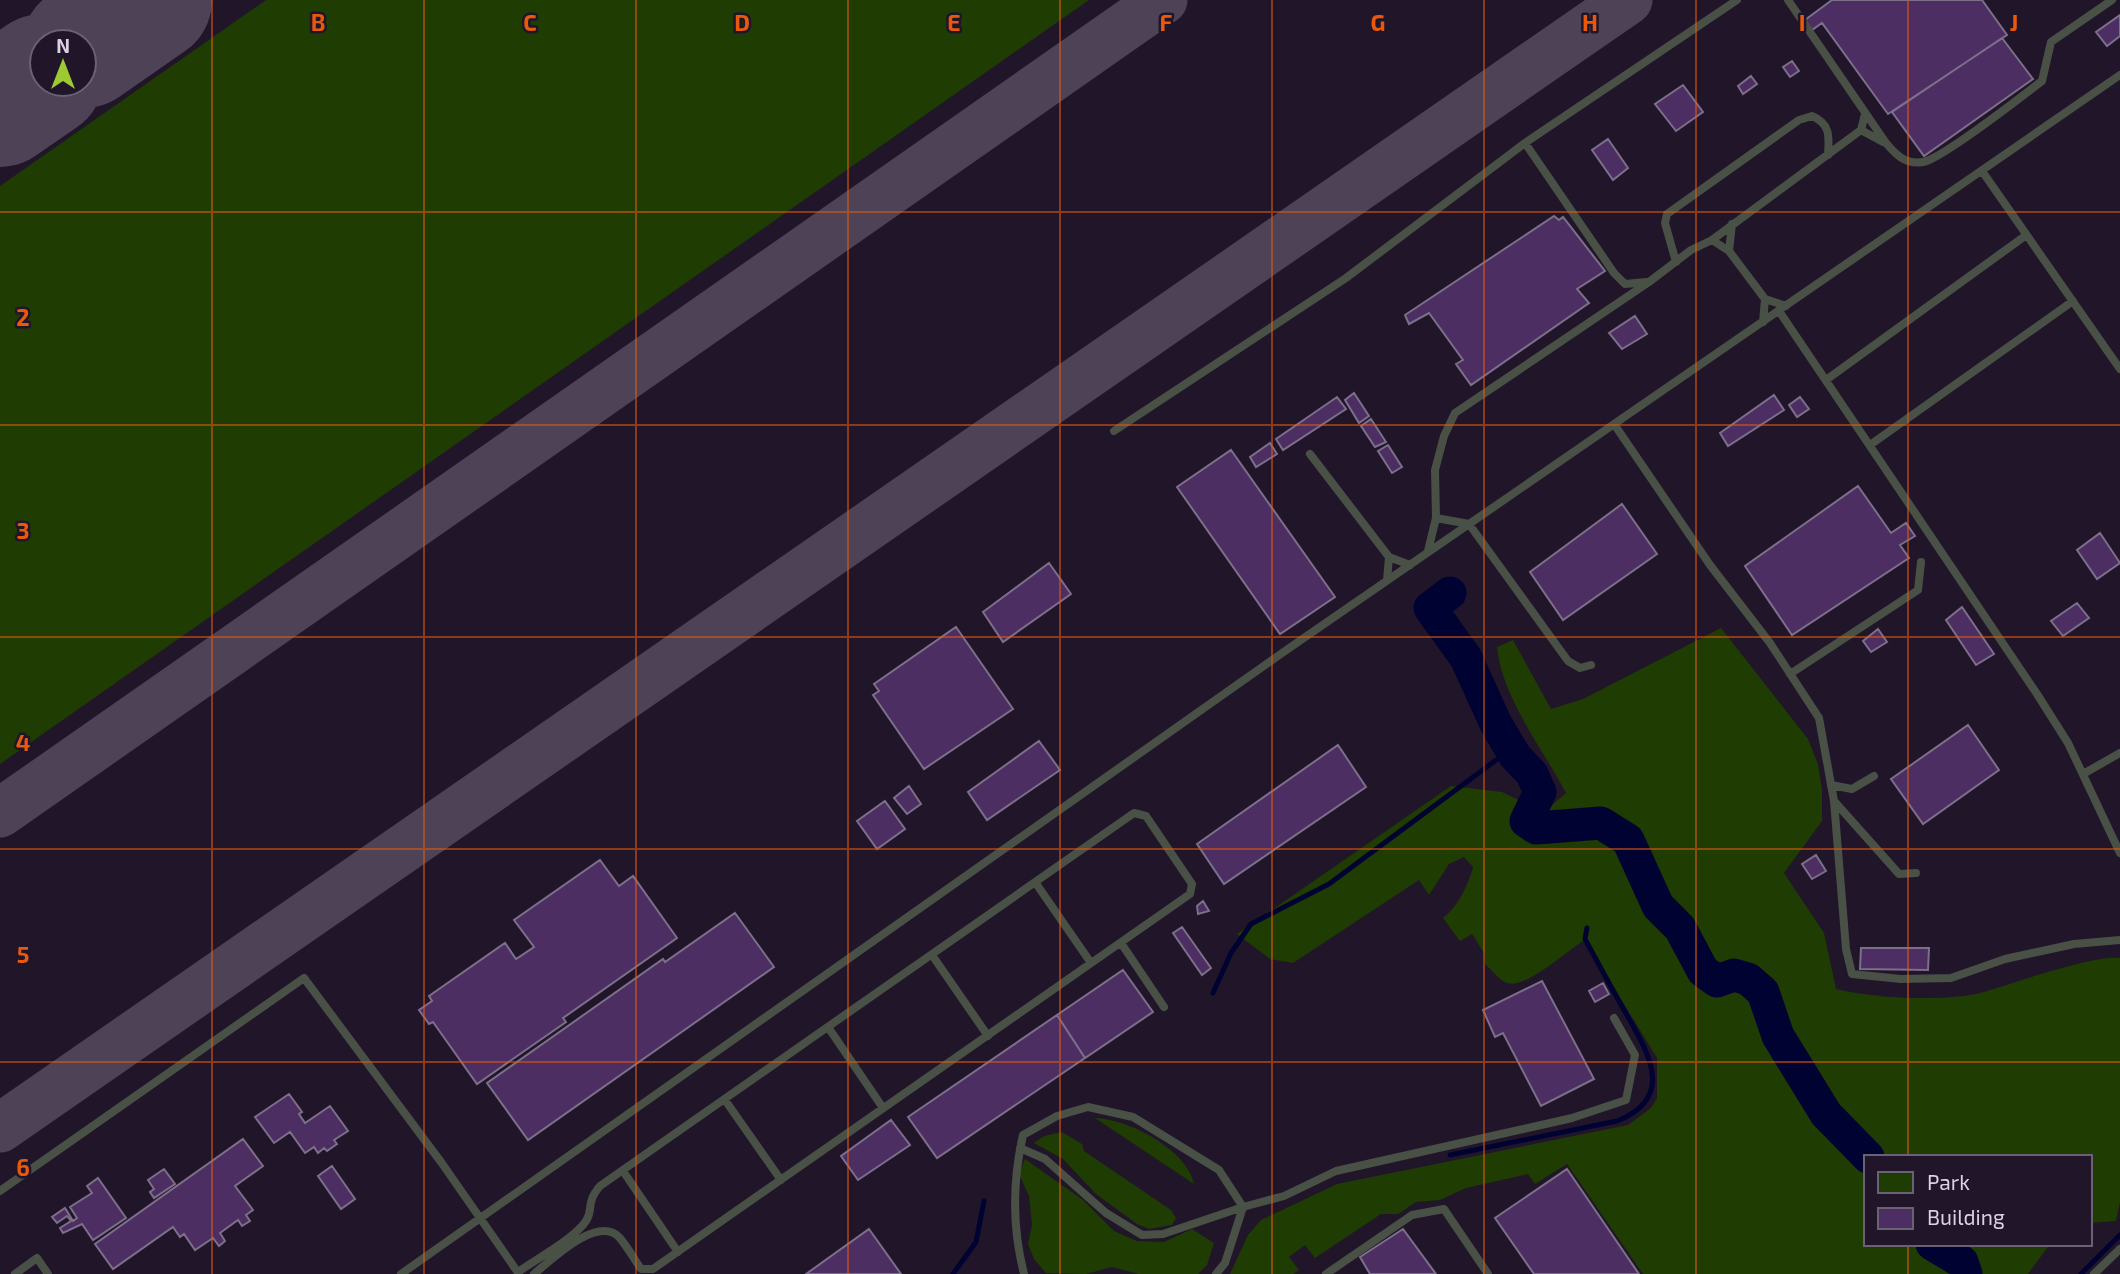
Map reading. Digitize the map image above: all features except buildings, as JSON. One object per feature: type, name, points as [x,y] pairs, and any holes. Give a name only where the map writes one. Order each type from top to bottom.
[{"type":"lane","points":[[1114,431],[1346,278],[1525,144],[1737,0]]},
{"type":"lane","points":[[1788,0],[1886,143],[1896,156],[1909,162],[1935,158],[2042,81],[2051,42],[2112,0]]},
{"type":"lane","points":[[401,1274],[1387,580],[2120,75]]},
{"type":"lane","points":[[1428,552],[1436,518],[1435,470],[1444,436],[1455,413],[1649,282],[1691,250],[1712,240],[1861,130],[1865,114]]},
{"type":"lane","points":[[1676,262],[1674,246],[1664,223],[1667,214],[1799,120],[1812,116],[1823,121],[1829,132],[1845,142]]},
{"type":"lane","points":[[1861,130],[1886,143]]},
{"type":"lane","points":[[1828,155],[1829,132]]},
{"type":"lane","points":[[1525,144],[1614,273],[1625,284],[1649,282]]},
{"type":"lane","points":[[1982,171],[2120,369]]},
{"type":"lane","points":[[1729,251],[1732,224]]},
{"type":"lane","points":[[1826,380],[2025,236]]},
{"type":"lane","points":[[1712,240],[1729,251],[1765,299],[1782,309],[1826,380],[1974,596],[2068,743],[2120,853]]},
{"type":"lane","points":[[1674,246],[1691,250]]},
{"type":"lane","points":[[1763,322],[1765,299]]},
{"type":"lane","points":[[1870,445],[2073,301]]},
{"type":"lane","points":[[1614,425],[1819,718],[1832,785],[1846,949],[1852,974],[1900,979],[1951,978],[2017,957],[2074,944],[2120,940]]},
{"type":"lane","points":[[1310,454],[1389,557],[1410,565]]},
{"type":"lane","points":[[1436,518],[1469,524],[1569,661],[1580,668],[1591,665]]},
{"type":"lane","points":[[1387,580],[1389,557]]},
{"type":"lane","points":[[1790,674],[1918,590],[1922,562]]},
{"type":"lane","points":[[2084,775],[2120,753]]},
{"type":"lane","points":[[1832,785],[1852,789],[1874,776]]},
{"type":"lane","points":[[1834,801],[1899,874],[1916,873]]},
{"type":"lane","points":[[0,1191],[304,978],[518,1273],[579,1228],[588,1219],[590,1199],[623,1171],[1134,813],[1141,812],[1194,889],[1121,943],[647,1272],[641,1269],[618,1236],[610,1232],[591,1233],[534,1274]]},
{"type":"lane","points":[[1035,882],[1091,963]]},
{"type":"lane","points":[[1121,943],[1164,1007]]},
{"type":"lane","points":[[932,955],[988,1036]]},
{"type":"lane","points":[[1020,1148],[1045,1159],[1106,1213],[1142,1235],[1163,1234],[1284,1196],[1336,1171],[1572,1118],[1626,1100],[1634,1055],[1614,1018]]},
{"type":"lane","points":[[828,1027],[883,1108]]},
{"type":"lane","points":[[725,1100],[781,1180]]},
{"type":"lane","points":[[1024,1274],[1015,1238],[1014,1172],[1023,1135],[1057,1116],[1088,1107],[1133,1117],[1219,1170],[1243,1207]]},
{"type":"lane","points":[[623,1171],[678,1252]]},
{"type":"lane","points":[[1216,1274],[1225,1263],[1243,1207]]},
{"type":"lane","points":[[1326,1274],[1412,1215],[1444,1209],[1488,1274]]},
{"type":"lane","points":[[2094,1274],[2120,1249]]},
{"type":"lane","points":[[15,1274],[37,1258],[48,1274]]},
{"type":"green space","points":[[266,0],[1089,0],[0,764],[0,186]]},
{"type":"green space","points":[[1721,628],[1808,739],[1818,764],[1822,790],[1822,821],[1784,873],[1824,933],[1836,989],[1908,998],[1965,996],[2072,965],[2120,958],[2120,1202],[2116,1221],[2092,1223],[2092,1155],[1864,1155],[1864,1246],[2049,1246],[2028,1274],[1643,1274],[1567,1164],[1535,1184],[1528,1174],[1466,1188],[1440,1200],[1416,1202],[1398,1214],[1381,1214],[1315,1258],[1305,1245],[1289,1257],[1299,1270],[1293,1274],[1230,1274],[1248,1235],[1261,1220],[1337,1184],[1628,1125],[1651,1108],[1657,1098],[1657,1058],[1585,940],[1535,975],[1515,984],[1504,982],[1485,964],[1484,953],[1472,934],[1460,941],[1443,918],[1458,902],[1471,874],[1473,867],[1464,857],[1449,864],[1429,895],[1419,880],[1293,963],[1270,959],[1237,934],[1451,786],[1502,792],[1544,812],[1566,793],[1515,704],[1500,666],[1497,647],[1513,640],[1551,709],[1583,699]]},
{"type":"green space","points":[[1095,1118],[1123,1124],[1154,1138],[1180,1159],[1194,1184]]},
{"type":"green space","points":[[1062,1132],[1082,1144],[1084,1151],[1171,1210],[1176,1218],[1172,1225],[1149,1229],[1137,1224],[1096,1194],[1063,1159],[1034,1143],[1044,1136]]},
{"type":"green space","points":[[1025,1159],[1083,1200],[1114,1231],[1137,1241],[1164,1242],[1192,1229],[1214,1243],[1207,1265],[1198,1274],[1139,1274],[1112,1267],[1086,1274],[1046,1273],[1034,1259],[1028,1244],[1032,1225],[1029,1196],[1019,1174]]},
{"type":"waterway","points":[[1450,593],[1430,608],[1466,658],[1496,724],[1515,756],[1532,774],[1540,792],[1526,821],[1536,828],[1601,823],[1628,840],[1658,906],[1680,928],[1703,971],[1717,981],[1734,975],[1748,979],[1763,992],[1778,1036],[1826,1114],[1866,1155]]},
{"type":"waterway","points":[[1213,993],[1231,953],[1251,924],[1329,884],[1511,749]]},
{"type":"waterway","points":[[1450,1155],[1617,1121],[1636,1111],[1647,1099],[1652,1086],[1648,1057],[1585,939],[1587,928]]},
{"type":"waterway","points":[[953,1274],[976,1242],[984,1201]]},
{"type":"waterway","points":[[2081,1274],[2120,1235]]},
{"type":"waterway","points":[[1935,1246],[1962,1262],[1966,1274]]},
{"type":"taxiway","points":[[0,813],[1163,0]]},
{"type":"taxiway","points":[[0,1128],[1628,0]]},
{"type":"runway","points":[[98,36],[150,0]]},
{"type":"runway","points":[[0,105],[28,86]]}]
